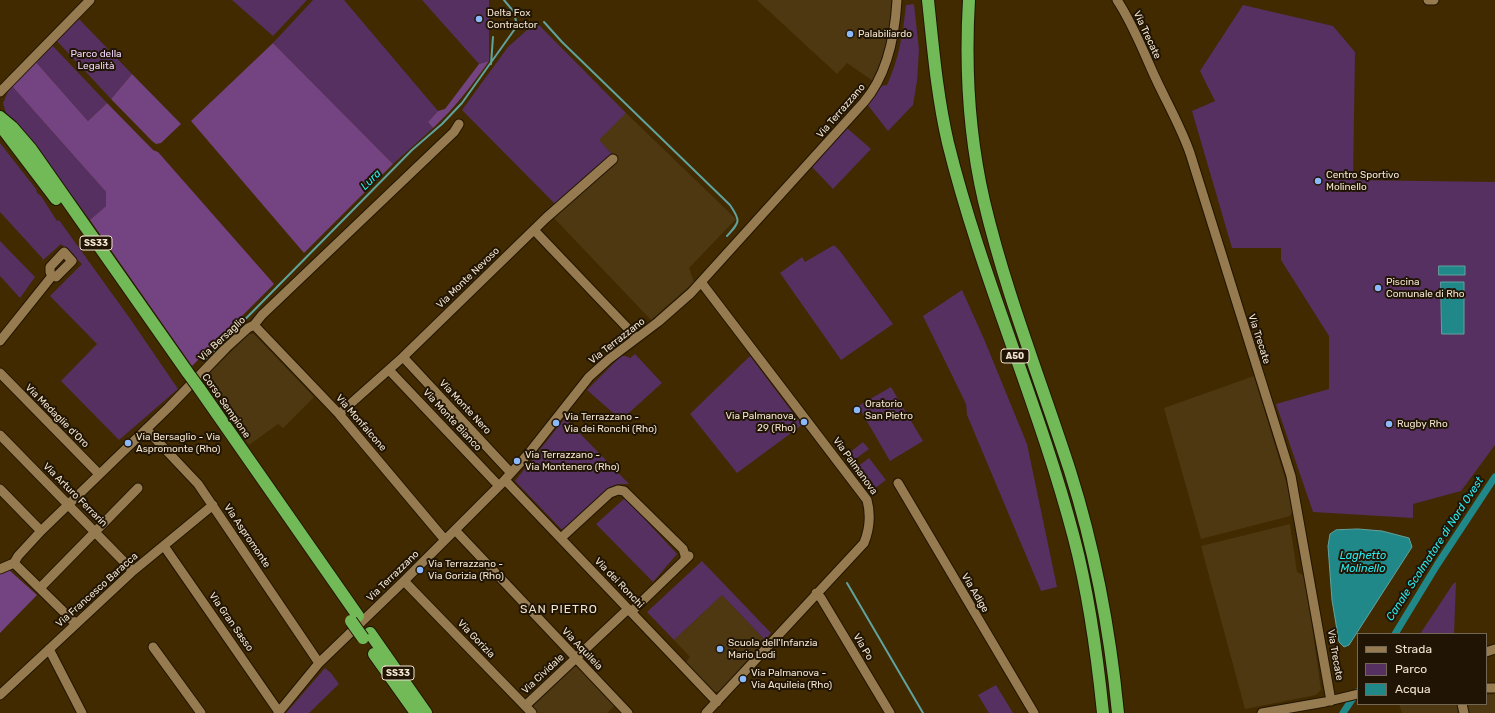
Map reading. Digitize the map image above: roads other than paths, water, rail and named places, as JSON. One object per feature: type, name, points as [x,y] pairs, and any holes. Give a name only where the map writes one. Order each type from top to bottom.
[{"type":"highway","name":"A50","points":[[928,0],[941,104],[948,141],[972,230],[1046,446],[1074,538],[1084,583],[1098,670],[1103,713]]},
{"type":"highway","name":"A50","points":[[969,0],[968,38],[971,120],[984,201],[1007,289],[1070,472],[1088,534],[1104,609],[1118,713]]},
{"type":"highway","name":"Corso Sempione","points":[[0,117],[12,127],[31,149],[185,376]]},
{"type":"highway","name":"Corso Sempione","points":[[0,125],[45,183],[196,391],[354,618],[416,713]]},
{"type":"highway","name":"Corso Sempione","points":[[366,636],[426,713]]},
{"type":"street","points":[[0,92],[90,0]]},
{"type":"street","name":"Via Terrazzano","points":[[278,712],[319,663],[505,480],[589,377],[636,337],[671,312],[701,282],[871,94],[882,75],[886,62],[893,32],[897,0]]},
{"type":"street","name":"Via Trecate","points":[[1117,0],[1130,22],[1189,149],[1291,476],[1331,701]]},
{"type":"street","points":[[1428,0],[1434,0]]},
{"type":"street","name":"Via Bersaglio","points":[[1,568],[14,563],[18,556],[68,504],[236,339],[248,328],[254,325],[262,315],[454,132],[459,124]]},
{"type":"street","name":"Via Monte Nevoso","points":[[339,414],[403,357],[534,230],[613,159]]},
{"type":"street","points":[[534,230],[636,337]]},
{"type":"street","points":[[0,341],[52,276]]},
{"type":"street","name":"Via Palmanova","points":[[701,282],[867,500],[870,510],[870,523],[864,543],[706,713]]},
{"type":"street","name":"Via Monfalcone","points":[[254,325],[339,414],[445,540]]},
{"type":"street","name":"Via Monte Nero","points":[[403,357],[505,480]]},
{"type":"street","name":"Via Monte Bianco","points":[[389,370],[505,480]]},
{"type":"street","name":"Via Medaglie d'Oro","points":[[0,373],[99,474]]},
{"type":"street","name":"Via Aspromonte","points":[[146,429],[198,484],[319,663]]},
{"type":"street","name":"Via Arturo Ferrarin","points":[[0,435],[133,571]]},
{"type":"street","name":"Via dei Ronchi","points":[[505,480],[717,702]]},
{"type":"street","name":"Via Adige","points":[[898,483],[1034,713]]},
{"type":"street","points":[[40,588],[138,488]]},
{"type":"street","points":[[0,489],[41,531]]},
{"type":"street","name":"Via Cividale","points":[[525,706],[576,658],[688,558],[624,491],[618,490],[610,493],[561,538]]},
{"type":"street","name":"Via Francesco Baracca","points":[[0,695],[133,571],[213,506]]},
{"type":"street","name":"Via Aquileia","points":[[455,530],[628,713]]},
{"type":"street","name":"Via Gran Sasso","points":[[164,546],[278,712]]},
{"type":"street","points":[[14,563],[76,624]]},
{"type":"street","name":"Via Gorizia","points":[[404,581],[532,713]]},
{"type":"street","name":"Via Po","points":[[816,593],[821,598],[890,713]]},
{"type":"street","points":[[153,647],[201,713]]},
{"type":"street","points":[[49,649],[82,713]]},
{"type":"street","points":[[1262,713],[1331,701],[1357,694]]},
{"type":"water","points":[[1439,266],[1465,266],[1465,275],[1439,275]]},
{"type":"water","points":[[1441,282],[1464,282],[1464,334],[1442,334]]},
{"type":"water","name":"Laghetto Molinello","points":[[1358,529],[1382,531],[1409,538],[1412,547],[1349,645],[1344,647],[1339,642],[1332,600],[1328,546],[1330,534],[1336,530]]},
{"type":"waterway","name":"Lura","points":[[205,360],[412,150],[442,124],[462,103],[517,26],[514,12],[504,0]]},
{"type":"waterway","points":[[544,22],[562,42],[730,205],[738,221],[727,236]]},
{"type":"waterway","points":[[491,64],[493,37]]},
{"type":"waterway","name":"Canale Scolmatore di Nord Ovest","points":[[1396,633],[1437,565],[1495,477]]},
{"type":"waterway","points":[[847,583],[923,713]]},
{"type":"waterway","name":"Canale Scolmatore di Nord Ovest","points":[[1343,713],[1357,692]]},
{"type":"place","name":"Delta Fox Contractor","points":[[479,19]]},
{"type":"place","name":"Palabiliardo","points":[[850,34]]},
{"type":"place","name":"Centro Sportivo Molinello","points":[[1318,181]]},
{"type":"place","name":"Piscina Comunale di Rho","points":[[1378,288]]},
{"type":"place","name":"Oratorio San Pietro","points":[[857,410]]},
{"type":"place","name":"Via Palmanova, 29 (Rho)","points":[[804,422]]},
{"type":"place","name":"Via Terrazzano - Via dei Ronchi (Rho)","points":[[556,423]]},
{"type":"place","name":"Rugby Rho","points":[[1389,424]]},
{"type":"place","name":"Via Bersaglio - Via Aspromonte (Rho)","points":[[128,443]]},
{"type":"place","name":"Via Terrazzano - Via Montenero (Rho)","points":[[517,461]]},
{"type":"place","name":"Via Terrazzano - Via Gorizia (Rho)","points":[[420,570]]},
{"type":"place","name":"Scuola dell'Infanzia Mario Lodi","points":[[720,649]]},
{"type":"place","name":"Via Palmanova - Via Aquileia (Rho)","points":[[743,679]]},
{"type":"district","name":"SAN PIETRO","points":[[559,610]]},
{"type":"park label","name":"Parco della Legalità","points":[[96,60]]}]
